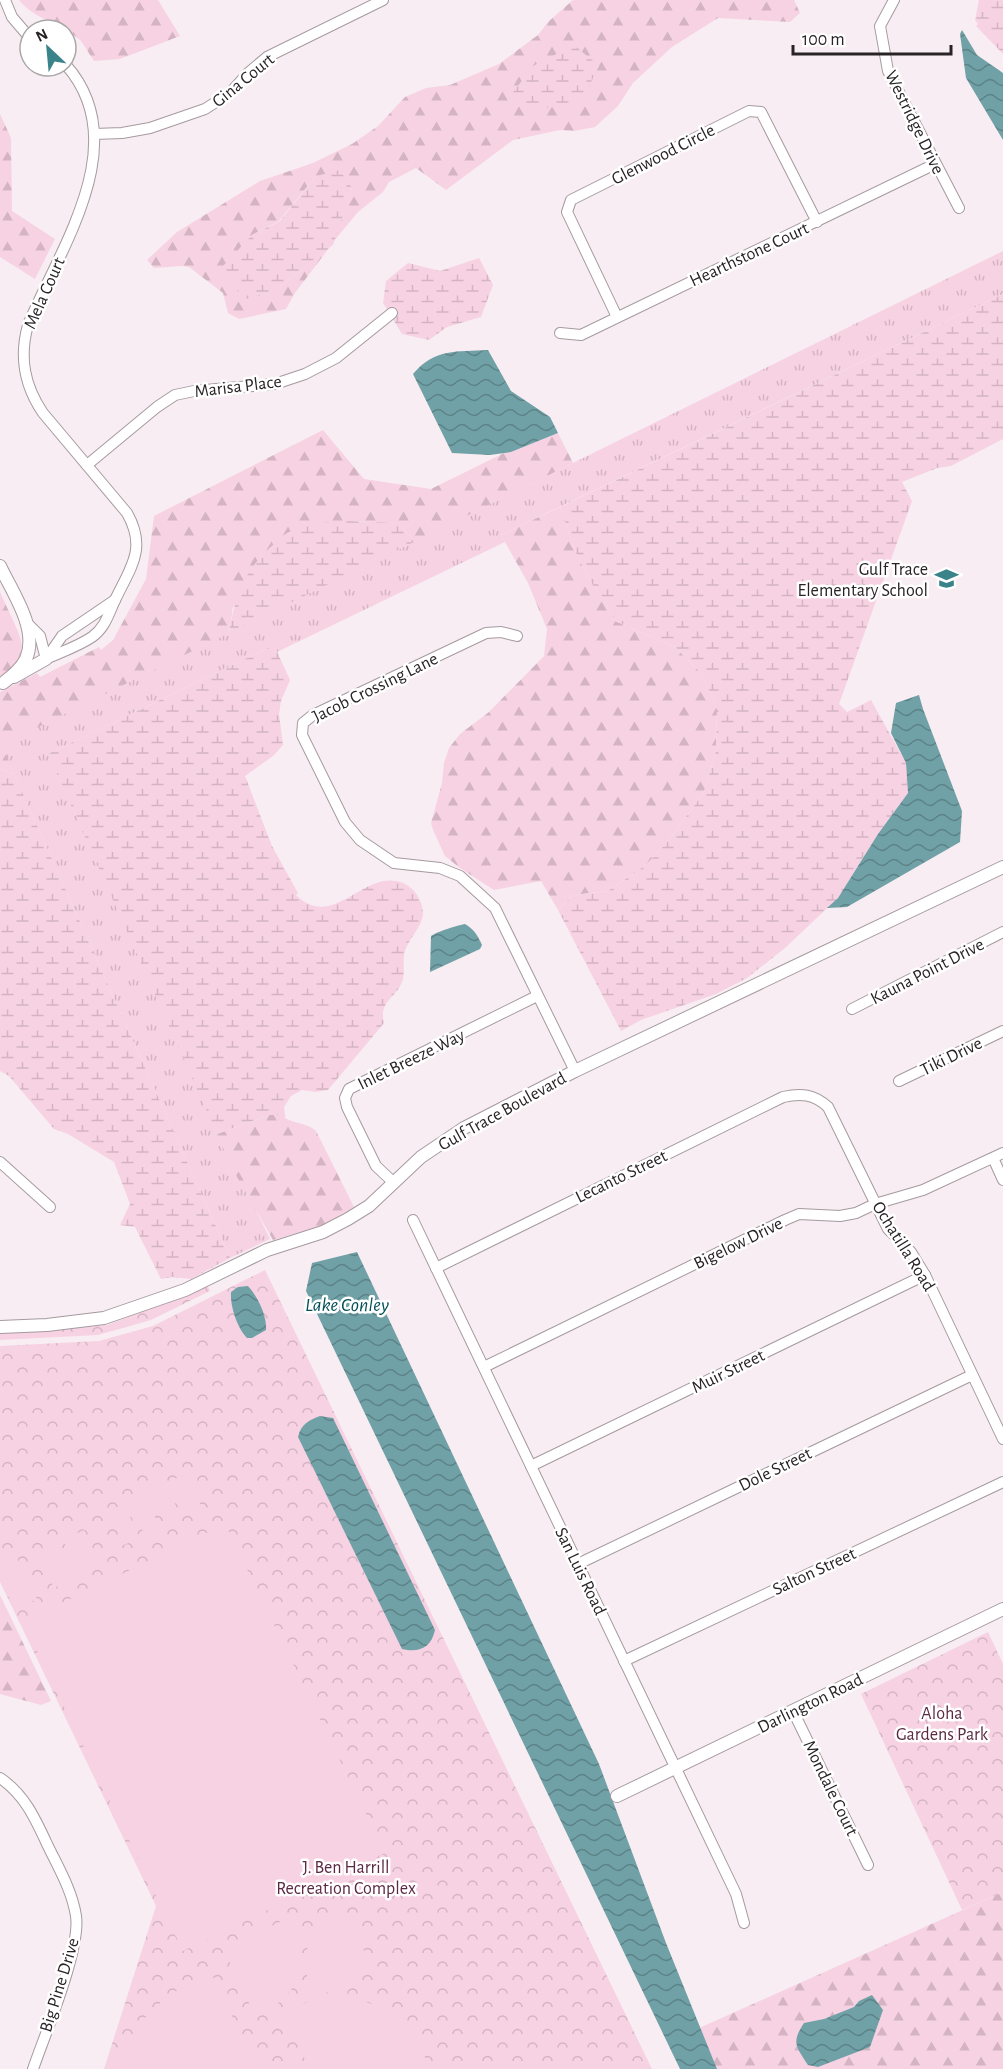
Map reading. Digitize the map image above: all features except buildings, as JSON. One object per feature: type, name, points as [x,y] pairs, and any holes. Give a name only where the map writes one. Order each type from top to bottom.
[{"type":"street","points":[[5,0],[12,17],[18,24]]},
{"type":"street","name":"Gina Court","points":[[94,134],[122,133],[150,128],[205,109],[230,93],[267,57],[383,0]]},
{"type":"street","name":"Westridge Drive","points":[[894,0],[880,26],[888,72],[958,208]]},
{"type":"street","name":"Mela Court","points":[[46,659],[93,637],[110,615],[115,600],[132,568],[137,549],[131,520],[127,513],[37,405],[24,372],[23,353],[28,325],[80,213],[90,173],[94,134],[91,114],[84,91],[75,78]]},
{"type":"street","name":"Glenwood Circle","points":[[617,317],[567,212],[571,200],[749,111],[761,112],[817,222]]},
{"type":"street","name":"Hearthstone Court","points":[[561,333],[581,335],[935,164]]},
{"type":"street","name":"Marisa Place","points":[[87,465],[157,407],[175,395],[194,391],[275,384],[305,374],[329,363],[392,313]]},
{"type":"street","points":[[0,566],[25,621],[29,643],[26,658],[18,670],[2,684]]},
{"type":"street","name":"Mela Court","points":[[46,659],[62,636],[115,600]]},
{"type":"street","points":[[2,684],[46,659],[40,636],[25,621]]},
{"type":"street","name":"Jacob Crossing Lane","points":[[518,636],[501,632],[486,633],[313,715],[303,723],[302,735],[345,822],[360,840],[394,863],[440,868],[460,876],[495,908],[575,1071]]},
{"type":"street","points":[[40,636],[50,638],[62,636]]},
{"type":"street","name":"Gulf Trace Boulevard","points":[[0,1327],[47,1325],[104,1318],[184,1290],[267,1250],[301,1240],[348,1220],[369,1206],[428,1152],[464,1128],[575,1071],[1003,867]]},
{"type":"street","name":"Kauna Point Drive","points":[[852,1009],[1003,932]]},
{"type":"street","name":"Inlet Breeze Way","points":[[393,1182],[376,1166],[351,1117],[345,1098],[349,1089],[537,996]]},
{"type":"street","name":"Tiki Drive","points":[[898,1081],[1003,1031]]},
{"type":"street","name":"Lecanto Street","points":[[436,1268],[783,1097],[796,1094],[809,1096]]},
{"type":"street","name":"Ochatilla Road","points":[[809,1096],[819,1098],[828,1107],[888,1229],[911,1252],[925,1275],[1003,1439]]},
{"type":"street","name":"Bigelow Drive","points":[[483,1367],[799,1214],[840,1216],[856,1213],[875,1204],[923,1190],[1003,1153]]},
{"type":"street","points":[[993,1158],[1003,1180]]},
{"type":"street","points":[[0,1162],[50,1207]]},
{"type":"street","name":"San Luis Road","points":[[413,1220],[736,1894],[744,1923]]},
{"type":"street","name":"Muir Street","points":[[531,1466],[925,1275]]},
{"type":"street","name":"Dole Street","points":[[578,1564],[972,1374]]},
{"type":"street","name":"Salton Street","points":[[624,1661],[1003,1482]]},
{"type":"street","name":"Darlington Road","points":[[617,1796],[1003,1609]]},
{"type":"street","name":"Mondale Court","points":[[793,1711],[868,1865]]},
{"type":"street","name":"Big Pine Drive","points":[[0,1778],[11,1785],[33,1814],[69,1890],[76,1919],[73,1948],[33,2069]]},
{"type":"green space","points":[[19,0],[158,0],[180,36],[120,59],[94,61],[78,38],[78,18],[42,18]]},
{"type":"green space","points":[[573,0],[794,0],[800,13],[790,22],[718,18],[672,47],[633,83],[618,106],[595,127],[574,131],[560,130],[513,140],[446,190],[416,168],[389,182],[383,192],[358,212],[334,241],[352,188],[316,176],[279,221],[252,235],[276,290],[329,248],[295,293],[286,309],[239,319],[228,313],[223,293],[189,267],[154,268],[147,260],[177,232],[260,181],[313,163],[352,144],[378,126],[405,97],[426,88],[450,85],[499,64],[538,35],[548,22]]},
{"type":"green space","points":[[979,0],[1003,0],[1003,54],[976,26]]},
{"type":"green space","points":[[574,45],[599,66],[583,98],[550,108],[508,99],[533,66]]},
{"type":"green space","points":[[0,114],[11,138],[12,211],[55,239],[35,279],[0,257]]},
{"type":"green space","points":[[340,170],[352,188],[333,245],[276,290],[243,300],[223,266],[252,235],[280,221],[316,176]]},
{"type":"green space","points":[[1003,251],[1003,294],[501,535],[505,542],[277,652],[274,645],[48,754],[219,1134],[270,1239],[230,1258],[1,745]]},
{"type":"green space","points":[[479,258],[493,285],[481,317],[447,327],[429,340],[402,334],[383,303],[386,281],[408,263],[440,271]]},
{"type":"green space","points":[[1003,294],[1003,439],[951,466],[937,468],[902,482],[912,501],[839,704],[847,712],[871,700],[906,763],[908,793],[878,834],[838,898],[785,948],[747,978],[716,994],[641,1020],[621,1031],[558,910],[573,895],[608,891],[646,865],[670,839],[704,792],[716,751],[717,709],[702,674],[675,647],[615,621],[576,553],[560,507]]},
{"type":"green space","points":[[323,430],[364,479],[431,489],[504,453],[558,433],[573,463],[414,542],[398,523],[349,521],[233,607],[229,633],[2,745],[14,774],[0,769],[0,692],[37,673],[40,677],[99,647],[101,650],[113,640],[146,579],[154,516]]},
{"type":"green space","points":[[560,507],[576,553],[615,621],[675,647],[702,674],[717,709],[716,751],[704,792],[670,839],[646,865],[608,891],[573,895],[558,910],[541,881],[494,890],[460,868],[445,856],[431,823],[449,748],[460,734],[489,712],[544,656],[547,629],[528,583],[501,535]]},
{"type":"green space","points":[[349,521],[398,523],[414,542],[229,633],[238,595],[249,573],[264,553],[287,533],[303,526]]},
{"type":"green space","points":[[0,592],[20,636],[22,650],[17,661],[0,678]]},
{"type":"green space","points":[[274,645],[290,680],[281,701],[279,714],[283,745],[273,756],[245,776],[272,846],[298,893],[296,895],[310,905],[324,907],[377,883],[390,881],[405,884],[413,890],[419,899],[423,914],[421,923],[405,951],[404,976],[401,985],[384,1009],[384,1023],[328,1090],[316,1092],[302,1090],[291,1096],[284,1107],[285,1115],[269,1115],[217,1134],[48,754]]},
{"type":"green space","points":[[0,769],[14,774],[230,1258],[191,1279],[172,1277],[161,1279],[135,1227],[120,1225],[130,1204],[114,1162],[68,1134],[54,1129],[9,1076],[0,1071]]},
{"type":"green space","points":[[269,1115],[285,1115],[285,1118],[309,1126],[316,1131],[354,1207],[321,1226],[273,1240],[233,1170],[217,1134]]},
{"type":"green space","name":"J. Ben Harrill Recreation Complex","points":[[265,1270],[652,2069],[104,2069],[156,1906],[0,1582],[0,1346],[99,1341],[153,1326]]},
{"type":"green space","points":[[207,1284],[210,1291],[151,1320],[98,1335],[0,1340],[0,1332],[48,1331],[107,1325],[187,1295]]},
{"type":"green space","points":[[186,1474],[202,1508],[186,1516],[170,1481]]},
{"type":"green space","points":[[165,1484],[182,1518],[166,1525],[150,1491]]},
{"type":"green space","points":[[144,1494],[160,1528],[145,1536],[129,1501]]},
{"type":"green space","points":[[124,1504],[140,1538],[124,1545],[108,1511]]},
{"type":"green space","points":[[225,1524],[385,1853],[183,1951],[23,1622]]},
{"type":"green space","points":[[84,1530],[101,1565],[80,1576],[63,1540]]},
{"type":"green space","points":[[59,1542],[76,1577],[54,1588],[37,1552]]},
{"type":"green space","points":[[13,1550],[37,1599],[15,1610],[0,1579],[0,1556]]},
{"type":"green space","points":[[0,1595],[51,1701],[41,1705],[0,1694]]},
{"type":"green space","name":"Aloha Gardens Park","points":[[988,1632],[1003,1664],[1003,1892],[962,1910],[861,1694]]},
{"type":"green space","points":[[1003,1892],[1003,2069],[708,2069],[688,2033]]},
{"type":"green space","points":[[346,1912],[370,1964],[366,1973],[316,1998],[306,1971],[305,1958],[308,1947],[321,1928]]},
{"type":"green space","points":[[290,1917],[301,1949],[299,1976],[284,1999],[256,2018],[227,1956],[229,1947]]},
{"type":"green space","points":[[211,1973],[258,2069],[114,2069],[131,2036],[152,2010],[178,1990]]},
{"type":"green space","points":[[355,1998],[383,2008],[403,2023],[417,2040],[427,2062],[413,2069],[310,2069],[282,2014],[309,2001]]},
{"type":"water","points":[[962,30],[977,55],[1003,73],[1003,140],[966,78],[960,34]]},
{"type":"water","points":[[488,350],[511,391],[550,417],[558,433],[511,452],[490,455],[452,453],[413,374],[430,360],[447,353]]},
{"type":"water","points":[[919,695],[962,811],[960,842],[847,907],[827,908],[838,898],[878,834],[908,793],[906,763],[891,733],[896,703]]},
{"type":"water","points":[[465,924],[477,936],[482,945],[480,949],[430,972],[431,936]]},
{"type":"water","name":"Lake Conley","points":[[357,1252],[599,1764],[666,1943],[717,2069],[680,2069],[306,1291],[312,1263]]},
{"type":"water","points":[[248,1286],[261,1307],[266,1325],[266,1330],[252,1338],[247,1338],[240,1329],[231,1298],[231,1292],[238,1287]]},
{"type":"water","points":[[320,1416],[333,1418],[435,1630],[431,1641],[423,1648],[402,1649],[298,1437],[306,1423]]},
{"type":"water","points":[[872,1995],[883,2010],[870,2047],[818,2067],[808,2065],[800,2053],[796,2040],[804,2023],[824,2019],[854,2007],[859,2001]]},
{"type":"place","name":"Gulf Trace Elementary School","points":[[946,579]]}]
